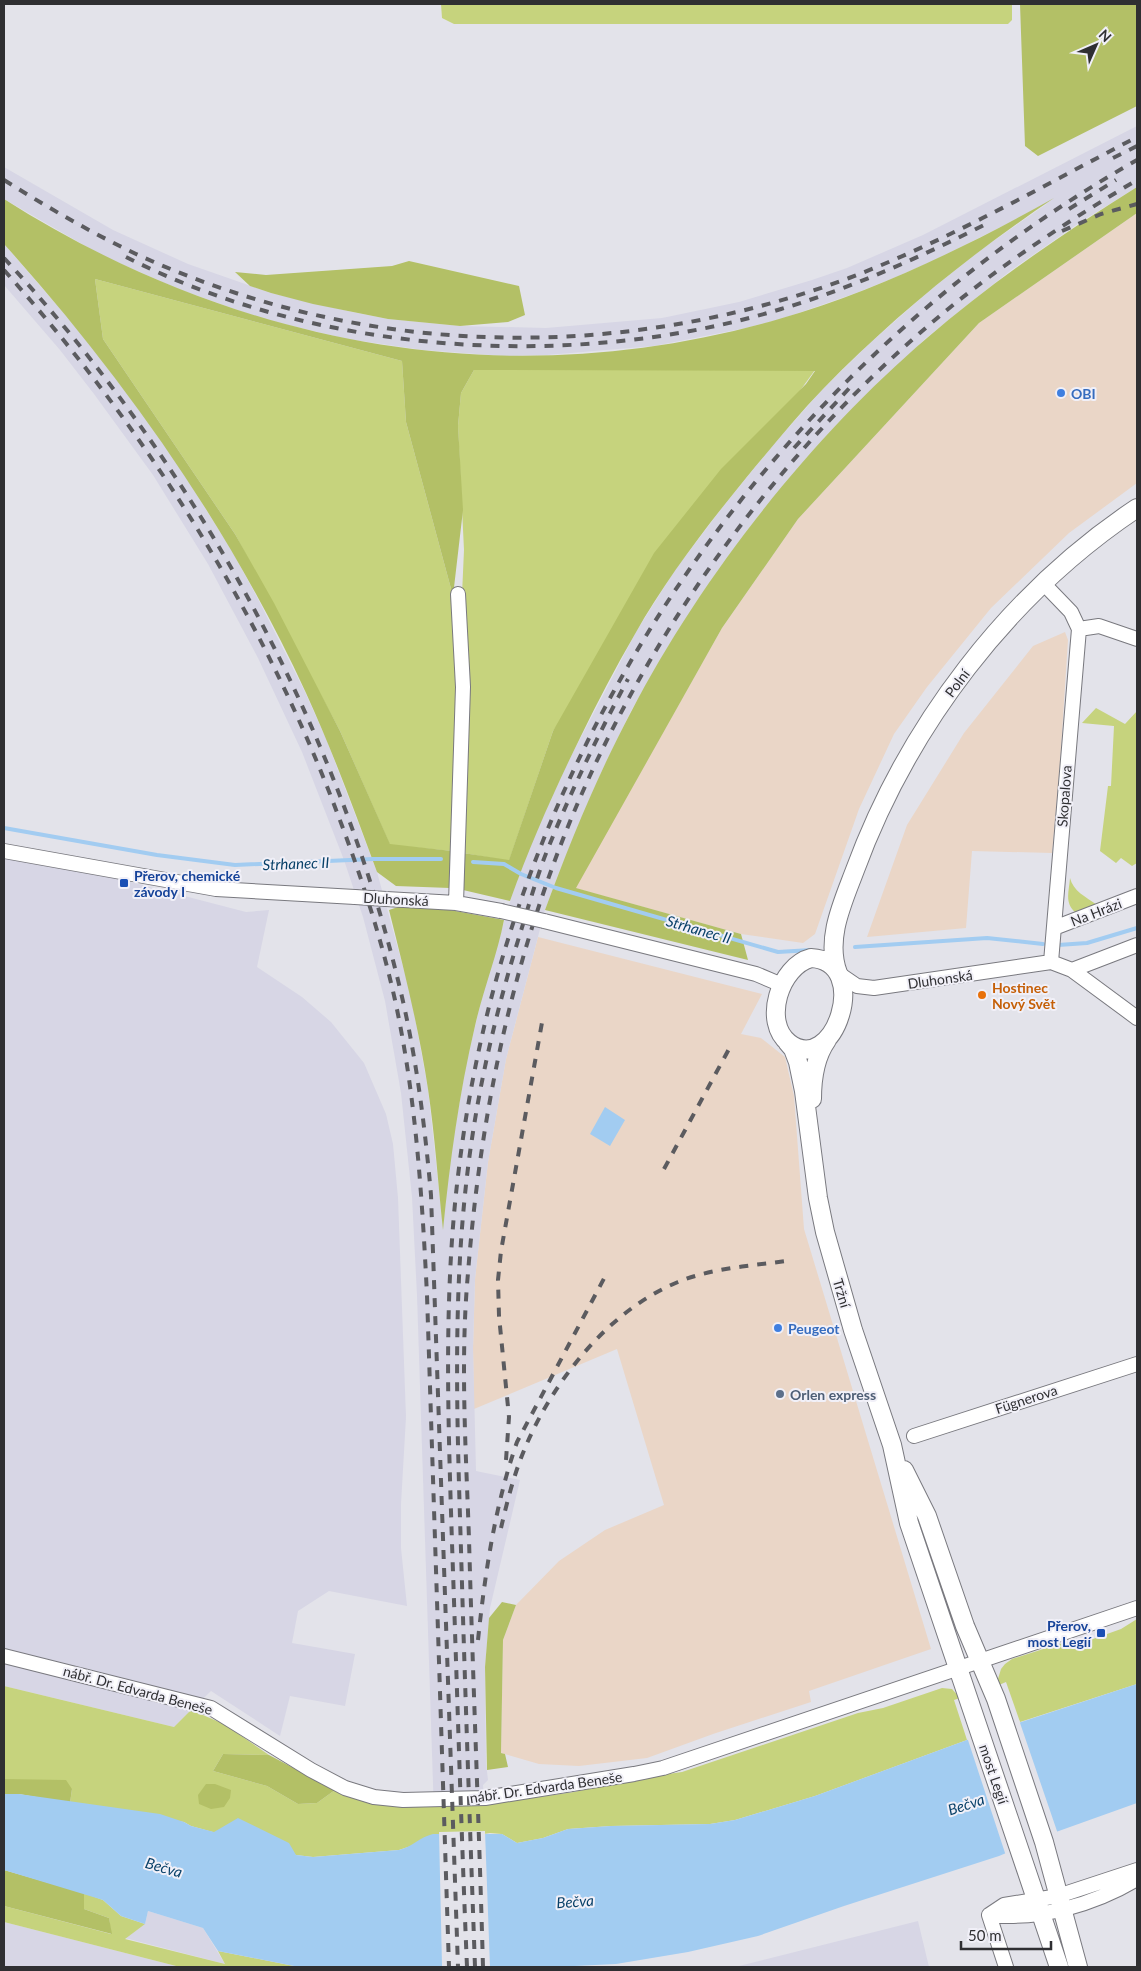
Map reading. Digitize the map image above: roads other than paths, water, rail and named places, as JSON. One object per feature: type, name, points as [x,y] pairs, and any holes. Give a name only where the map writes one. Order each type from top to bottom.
[{"type":"main road","name":"Polní","points":[[838,973],[834,952],[834,934],[842,906],[876,818],[896,776],[916,742],[942,703],[981,652],[1015,613],[1044,584],[1105,531],[1137,508]]},
{"type":"main road","name":"Polní","points":[[804,960],[819,946],[842,906]]},
{"type":"main road","name":"Dluhonská","points":[[804,960],[819,959],[826,961],[838,973]]},
{"type":"main road","points":[[804,960],[790,971],[778,994],[776,1014],[781,1033],[787,1042],[794,1046],[809,1049],[822,1044],[827,1040],[837,1024],[842,1007],[842,985],[838,973]]},
{"type":"main road","name":"Tržní","points":[[810,1137],[815,1064],[827,1040]]},
{"type":"main road","name":"Tržní","points":[[787,1042],[793,1049],[798,1062],[818,1198],[827,1241],[853,1330],[892,1445],[909,1523],[967,1696]]},
{"type":"main road","name":"Tržní","points":[[892,1445],[927,1516],[965,1626],[992,1687]]},
{"type":"main road","name":"most Legií","points":[[992,1687],[1044,1842],[1078,1967]]},
{"type":"main road","name":"most Legií","points":[[967,1696],[1059,1967]]},
{"type":"street","points":[[1044,584],[1071,612],[1078,629],[1099,626],[1137,639]]},
{"type":"street","points":[[456,903],[463,687],[458,594]]},
{"type":"street","name":"Skopalova","points":[[1051,962],[1078,629]]},
{"type":"street","name":"Dluhonská","points":[[4,851],[216,889],[456,903],[544,921],[756,974],[782,985]]},
{"type":"street","name":"Na Hrázi","points":[[1054,928],[1137,896]]},
{"type":"street","points":[[1072,970],[1137,945]]},
{"type":"street","name":"Dluhonská","points":[[842,1007],[858,994],[874,988],[1051,962],[1072,970],[1137,1018]]},
{"type":"street","name":"Dluhonská","points":[[838,973],[857,986],[874,988]]},
{"type":"street","name":"Fügnerova","points":[[914,1436],[1137,1364]]},
{"type":"street","name":"nábř. Dr. Edvarda Beneše","points":[[4,1656],[202,1705],[220,1713],[311,1770],[345,1788],[374,1797],[404,1800],[485,1798],[664,1768],[1137,1608]]},
{"type":"street","points":[[1060,1903],[1137,1870]]},
{"type":"street","points":[[1006,1967],[989,1915],[1004,1905],[1038,1906],[1109,1894],[1137,1879]]},
{"type":"water","points":[[605,1107],[625,1120],[610,1146],[590,1134]]},
{"type":"water","name":"Bečva","points":[[1137,1684],[1137,1803],[1056,1832],[999,1856],[758,1936],[688,1952],[616,1964],[554,1967],[299,1967],[218,1951],[203,1928],[148,1911],[145,1924],[121,1916],[103,1900],[4,1870],[4,1794],[19,1794],[160,1814],[191,1826],[214,1832],[238,1818],[289,1843],[296,1855],[313,1857],[399,1850],[433,1834],[502,1834],[517,1843],[543,1838],[568,1829],[710,1824],[735,1820],[815,1796],[967,1740]]},
{"type":"waterway","name":"Strhanec II","points":[[4,828],[157,855],[235,865],[373,859],[441,859]]},
{"type":"waterway","name":"Strhanec II","points":[[473,862],[504,864],[521,874],[556,888],[778,952],[811,950]]},
{"type":"waterway","name":"Strhanec II","points":[[1058,945],[1087,943],[1137,928]]},
{"type":"waterway","name":"Strhanec II","points":[[855,947],[987,938],[1043,944]]},
{"type":"railway","points":[[4,180],[69,219],[136,254],[222,288],[310,314],[400,330],[490,337],[581,336],[672,325],[761,306],[849,278],[959,230],[1137,137]]},
{"type":"railway","points":[[1113,158],[1137,146]]},
{"type":"railway","points":[[467,1967],[449,1447],[448,1351],[451,1256],[460,1160],[489,1006],[537,857],[601,714],[682,581],[776,457],[885,345],[1005,245],[1137,160]]},
{"type":"railway","points":[[1069,209],[1116,180]]},
{"type":"railway","points":[[483,1967],[464,1406],[464,1339],[472,1225],[485,1129],[503,1034],[528,940],[543,894],[573,815],[608,737],[649,662],[695,589],[746,519],[801,452],[859,390],[946,311],[1025,251],[1137,180]]},
{"type":"railway","points":[[1062,231],[1101,214],[1137,204]]},
{"type":"railway","points":[[126,257],[201,290],[281,315],[364,333],[449,343],[534,346],[619,341],[702,329],[781,309],[833,292],[884,272],[984,225]]},
{"type":"railway","points":[[4,258],[73,337],[137,421],[196,510],[250,602],[298,697],[340,795],[375,896],[402,997],[420,1095],[431,1195],[458,1967]]},
{"type":"railway","points":[[4,270],[102,389],[147,451],[189,515],[228,581],[265,649],[298,718],[328,789],[366,893],[382,946],[395,1000],[408,1073],[423,1221],[449,1967]]},
{"type":"railway","points":[[794,448],[855,382]]},
{"type":"railway","points":[[475,1967],[457,1404],[460,1258],[469,1160],[483,1074],[496,1018],[537,879],[576,782],[628,679]]},
{"type":"railway","points":[[506,1460],[509,1417],[499,1316],[498,1280],[501,1251],[543,1017]]},
{"type":"railway","points":[[664,1169],[729,1049]]},
{"type":"railway","points":[[501,1528],[517,1468],[537,1423],[568,1373],[586,1350],[607,1329],[629,1310],[653,1294],[691,1277],[745,1266],[786,1261]]},
{"type":"railway","points":[[478,1640],[492,1540],[509,1466],[517,1442],[608,1271]]},
{"type":"place","name":"OBI","points":[[1061,393]]},
{"type":"place","name":"Přerov, chemické závody I","points":[[124,883]]},
{"type":"place","name":"Hostinec Nový Svět","points":[[982,995]]},
{"type":"place","name":"Peugeot","points":[[778,1328]]},
{"type":"place","name":"Orlen express","points":[[780,1394]]},
{"type":"place","name":"Přerov, most Legií","points":[[1101,1633]]}]
